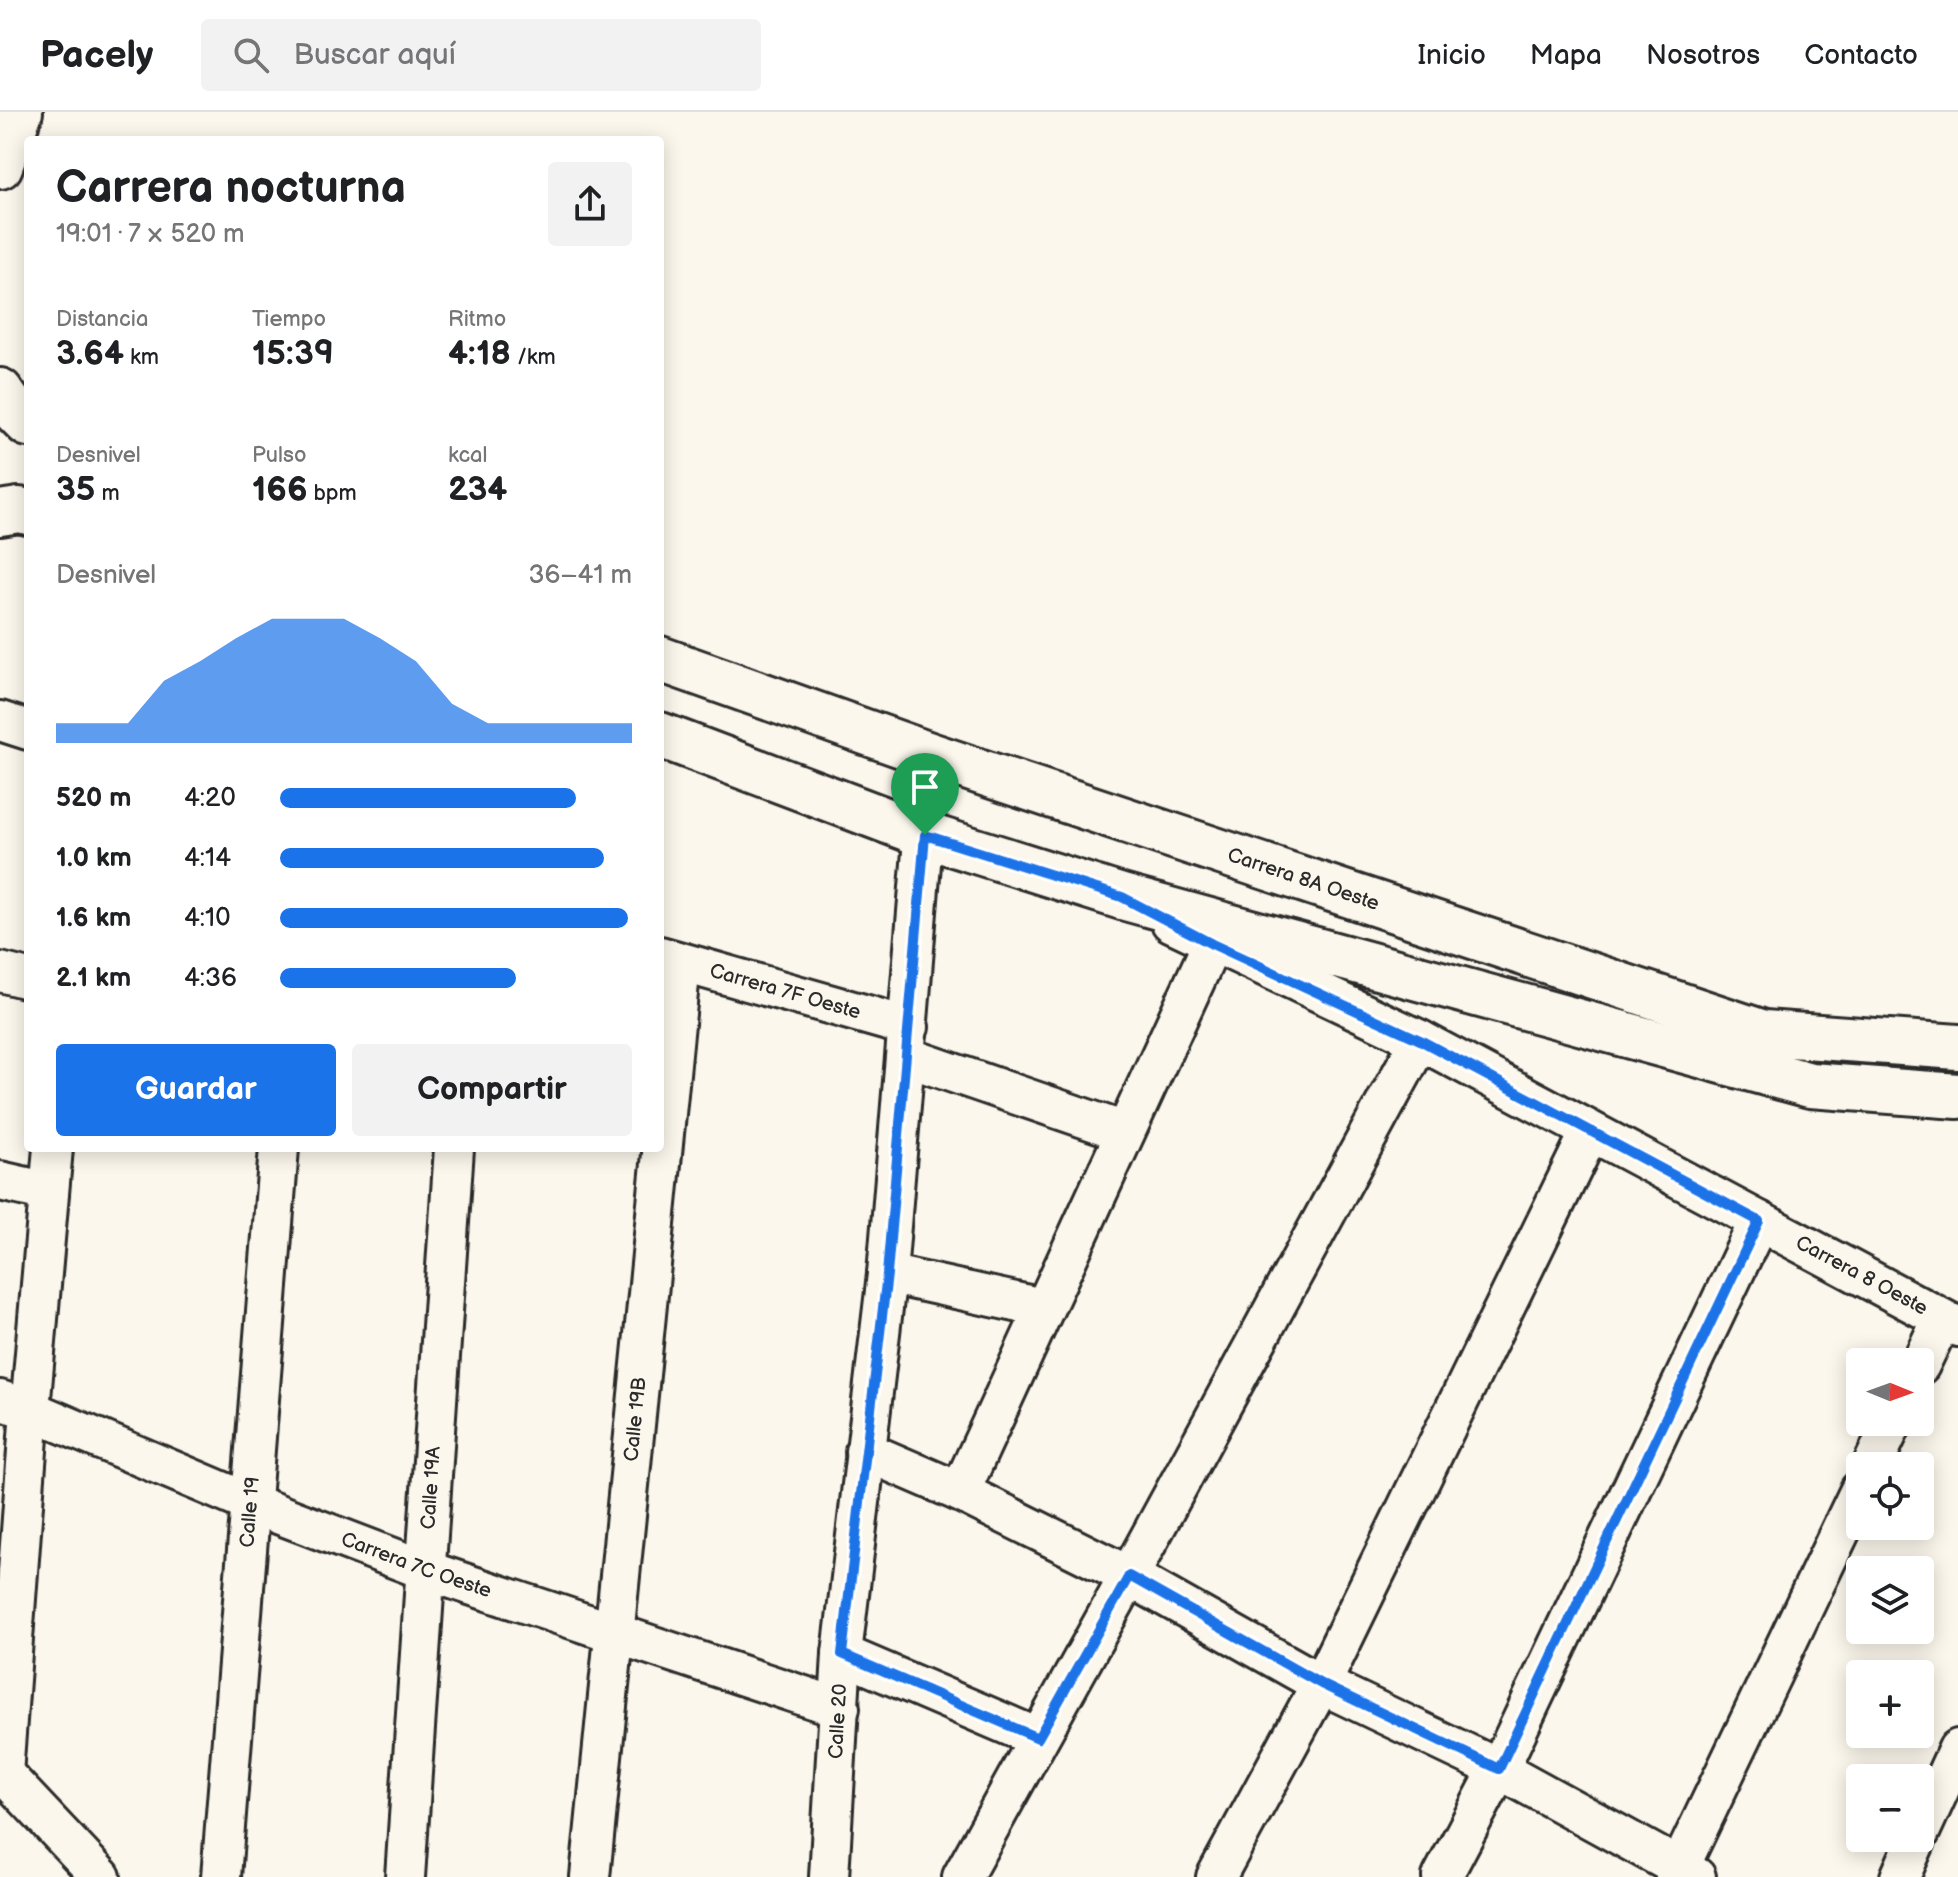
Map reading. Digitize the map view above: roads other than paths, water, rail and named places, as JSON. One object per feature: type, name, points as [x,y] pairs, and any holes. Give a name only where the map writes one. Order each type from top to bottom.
[{"type":"street","points":[[0,166],[20,112]]},
{"type":"street","points":[[0,391],[24,419]]},
{"type":"street","name":"Carrera 8A Oeste","points":[[664,660],[930,755],[1764,1033],[1958,1047]]},
{"type":"street","points":[[0,721],[24,729]]},
{"type":"street","points":[[664,737],[925,835],[1122,897],[1810,1085],[1958,1096]]},
{"type":"street","name":"Calle 20","points":[[829,1877],[842,1654],[887,1274],[930,755]]},
{"type":"street","name":"Carrera 8 Oeste","points":[[1122,897],[1212,944],[1420,1040],[1950,1323]]},
{"type":"street","points":[[960,1492],[1212,944]]},
{"type":"street","name":"Carrera 7F Oeste","points":[[670,960],[908,1042],[1125,1132]]},
{"type":"street","name":"Calle 19B","points":[[664,1032],[670,960]]},
{"type":"street","points":[[0,972],[24,978]]},
{"type":"street","points":[[962,1877],[1420,1040]]},
{"type":"street","points":[[1216,1877],[1321,1684],[1590,1132]]},
{"type":"street","points":[[53,1152],[15,1405],[1,1778],[101,1877]]},
{"type":"street","name":"Calle 19","points":[[221,1877],[279,1152]]},
{"type":"street","name":"Calle 19A","points":[[405,1877],[454,1152]]},
{"type":"street","name":"Calle 19B","points":[[590,1877],[614,1633],[654,1152]]},
{"type":"street","points":[[0,1181],[49,1192]]},
{"type":"street","points":[[1442,1877],[1499,1769],[1759,1221]]},
{"type":"street","points":[[887,1274],[1043,1308]]},
{"type":"street","points":[[1932,1348],[1950,1323]]},
{"type":"street","name":"Carrera 7C Oeste","points":[[15,1405],[252,1504],[425,1570],[840,1708]]},
{"type":"street","points":[[865,1451],[960,1492],[1129,1576],[1321,1684],[1499,1769],[1684,1874],[1846,1521]]},
{"type":"street","points":[[842,1654],[1038,1738]]},
{"type":"street","points":[[1934,1801],[1958,1749]]},
{"type":"street","points":[[1900,1877],[1911,1852]]}]
